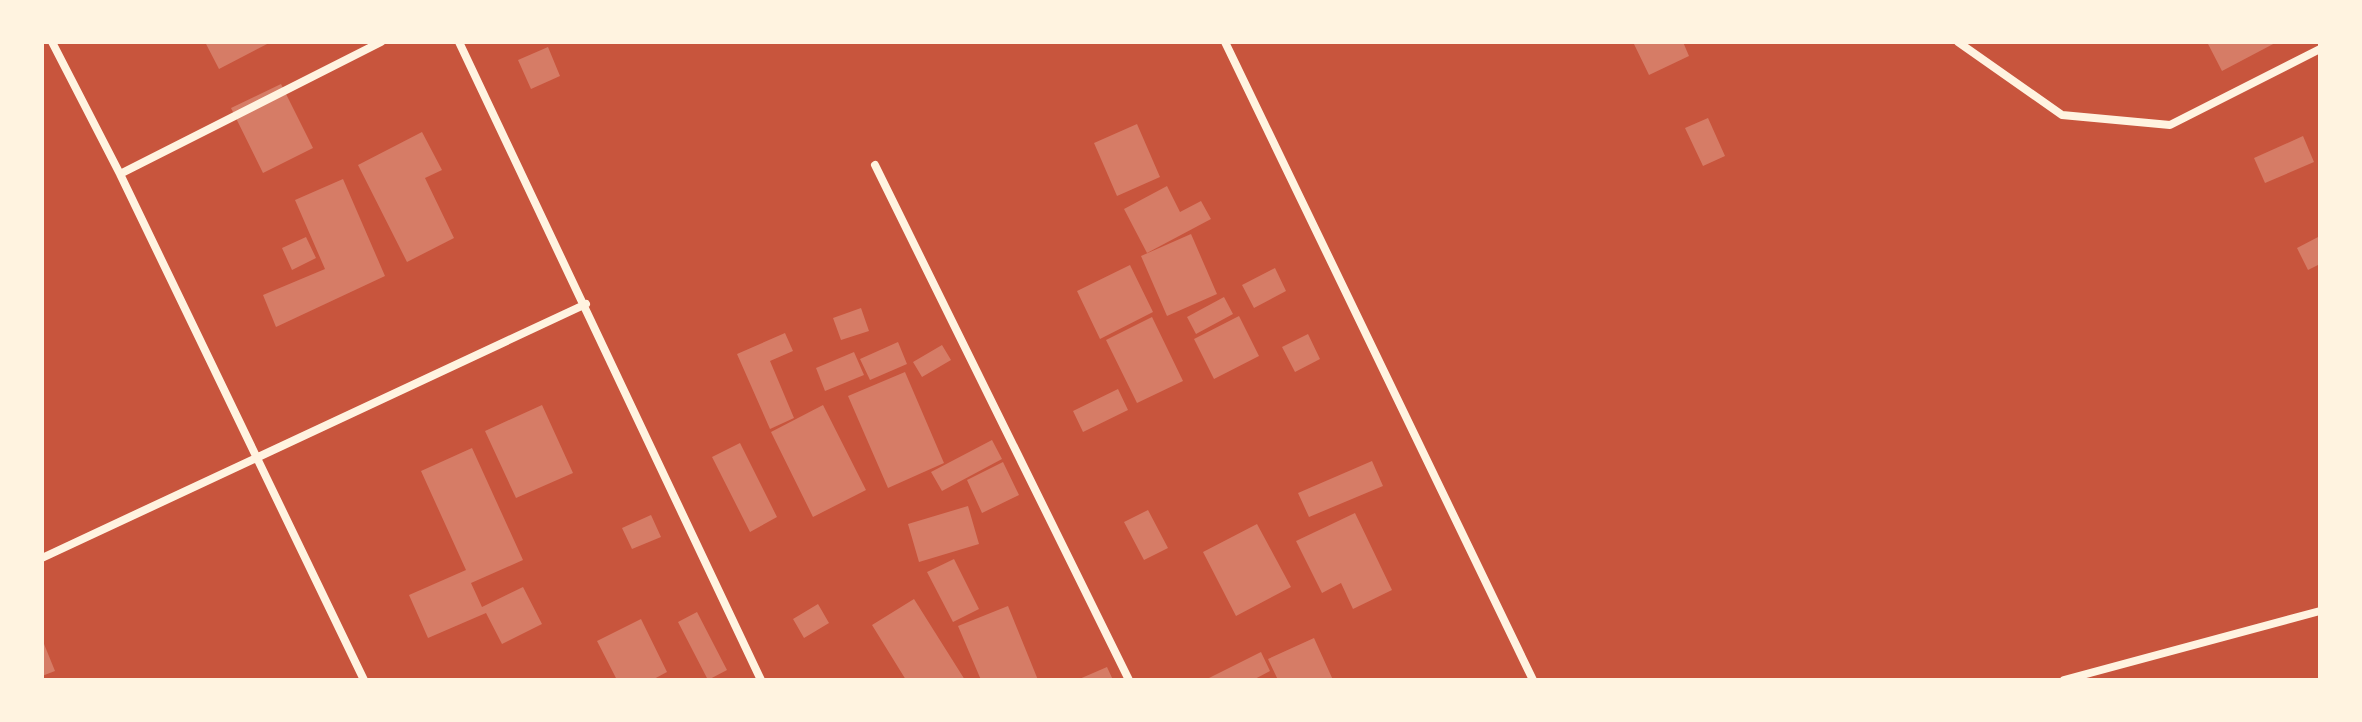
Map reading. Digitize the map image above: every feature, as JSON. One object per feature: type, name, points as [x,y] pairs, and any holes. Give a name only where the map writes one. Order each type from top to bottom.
[{"type":"street","points":[[52,42],[120,174],[364,680]]},
{"type":"street","points":[[120,174],[381,42]]},
{"type":"street","points":[[459,42],[586,304],[761,680]]},
{"type":"street","points":[[1225,42],[1533,680]]},
{"type":"street","points":[[1958,42],[2062,115],[2170,125],[2320,49]]},
{"type":"street","points":[[875,165],[1129,680]]},
{"type":"street","points":[[42,558],[586,304]]},
{"type":"street","points":[[2064,680],[2320,611]]},
{"type":"building","points":[[205,42],[271,42],[219,69]]},
{"type":"building","points":[[1633,42],[1683,42],[1689,56],[1649,75]]},
{"type":"building","points":[[2207,42],[2277,42],[2222,71]]},
{"type":"building","points":[[548,47],[560,76],[531,89],[518,60]]},
{"type":"building","points":[[281,84],[313,148],[263,173],[231,108]]},
{"type":"building","points":[[1708,118],[1725,156],[1703,166],[1685,128]]},
{"type":"building","points":[[1137,124],[1160,177],[1117,196],[1094,143]]},
{"type":"building","points":[[422,132],[442,170],[425,178],[454,238],[407,262],[358,165]]},
{"type":"building","points":[[2303,136],[2314,162],[2265,183],[2254,158]]},
{"type":"building","points":[[343,179],[385,276],[276,327],[263,295],[325,269],[295,200]]},
{"type":"building","points":[[1167,186],[1180,212],[1201,201],[1211,219],[1147,253],[1124,209]]},
{"type":"building","points":[[1191,234],[1217,294],[1167,316],[1141,256]]},
{"type":"building","points":[[2320,236],[2320,264],[2308,270],[2297,248]]},
{"type":"building","points":[[306,237],[316,258],[292,270],[282,248]]},
{"type":"building","points":[[1130,265],[1153,312],[1100,339],[1077,291]]},
{"type":"building","points":[[1275,268],[1286,291],[1254,308],[1242,285]]},
{"type":"building","points":[[1224,297],[1233,314],[1196,334],[1187,317]]},
{"type":"building","points":[[861,308],[869,331],[841,340],[833,318]]},
{"type":"building","points":[[1239,316],[1259,356],[1214,379],[1194,339]]},
{"type":"building","points":[[1152,317],[1183,381],[1137,403],[1106,340]]},
{"type":"building","points":[[785,333],[793,351],[770,361],[794,418],[770,429],[737,354]]},
{"type":"building","points":[[1308,334],[1320,359],[1295,372],[1282,347]]},
{"type":"building","points":[[898,342],[907,364],[870,380],[860,359]]},
{"type":"building","points":[[942,345],[951,360],[922,377],[913,362]]},
{"type":"building","points":[[854,352],[864,375],[825,391],[816,368]]},
{"type":"building","points":[[905,372],[944,463],[888,488],[848,396]]},
{"type":"building","points":[[1118,389],[1128,410],[1083,432],[1073,411]]},
{"type":"building","points":[[542,405],[573,473],[516,498],[485,431]]},
{"type":"building","points":[[823,405],[866,490],[813,517],[771,432]]},
{"type":"building","points":[[992,440],[1002,459],[942,491],[931,472]]},
{"type":"building","points":[[740,443],[777,517],[750,532],[712,457]]},
{"type":"building","points":[[472,448],[523,560],[471,583],[482,607],[523,587],[542,624],[502,644],[486,613],[428,638],[409,595],[466,570],[421,471]]},
{"type":"building","points":[[1372,461],[1383,486],[1309,517],[1298,493]]},
{"type":"building","points":[[1003,462],[1019,495],[982,513],[967,480]]},
{"type":"building","points":[[968,506],[979,544],[919,562],[908,524]]},
{"type":"building","points":[[1148,510],[1168,548],[1144,560],[1124,522]]},
{"type":"building","points":[[1355,513],[1392,590],[1353,609],[1341,583],[1322,593],[1296,541]]},
{"type":"building","points":[[651,515],[661,537],[632,549],[622,528]]},
{"type":"building","points":[[1257,524],[1291,587],[1236,616],[1203,552]]},
{"type":"building","points":[[954,559],[979,609],[953,622],[927,572]]},
{"type":"building","points":[[914,599],[965,680],[906,680],[872,625]]},
{"type":"building","points":[[818,604],[829,623],[804,638],[793,619]]},
{"type":"building","points":[[1008,606],[1038,680],[981,680],[958,626]]},
{"type":"building","points":[[697,612],[727,670],[708,680],[678,622]]},
{"type":"building","points":[[641,619],[667,672],[652,680],[617,680],[597,641]]},
{"type":"building","points":[[1314,638],[1333,680],[1278,680],[1268,659]]},
{"type":"building","points":[[42,639],[55,671],[42,676]]},
{"type":"building","points":[[1261,652],[1270,671],[1253,680],[1205,680]]},
{"type":"building","points":[[1107,667],[1113,680],[1077,680]]}]
